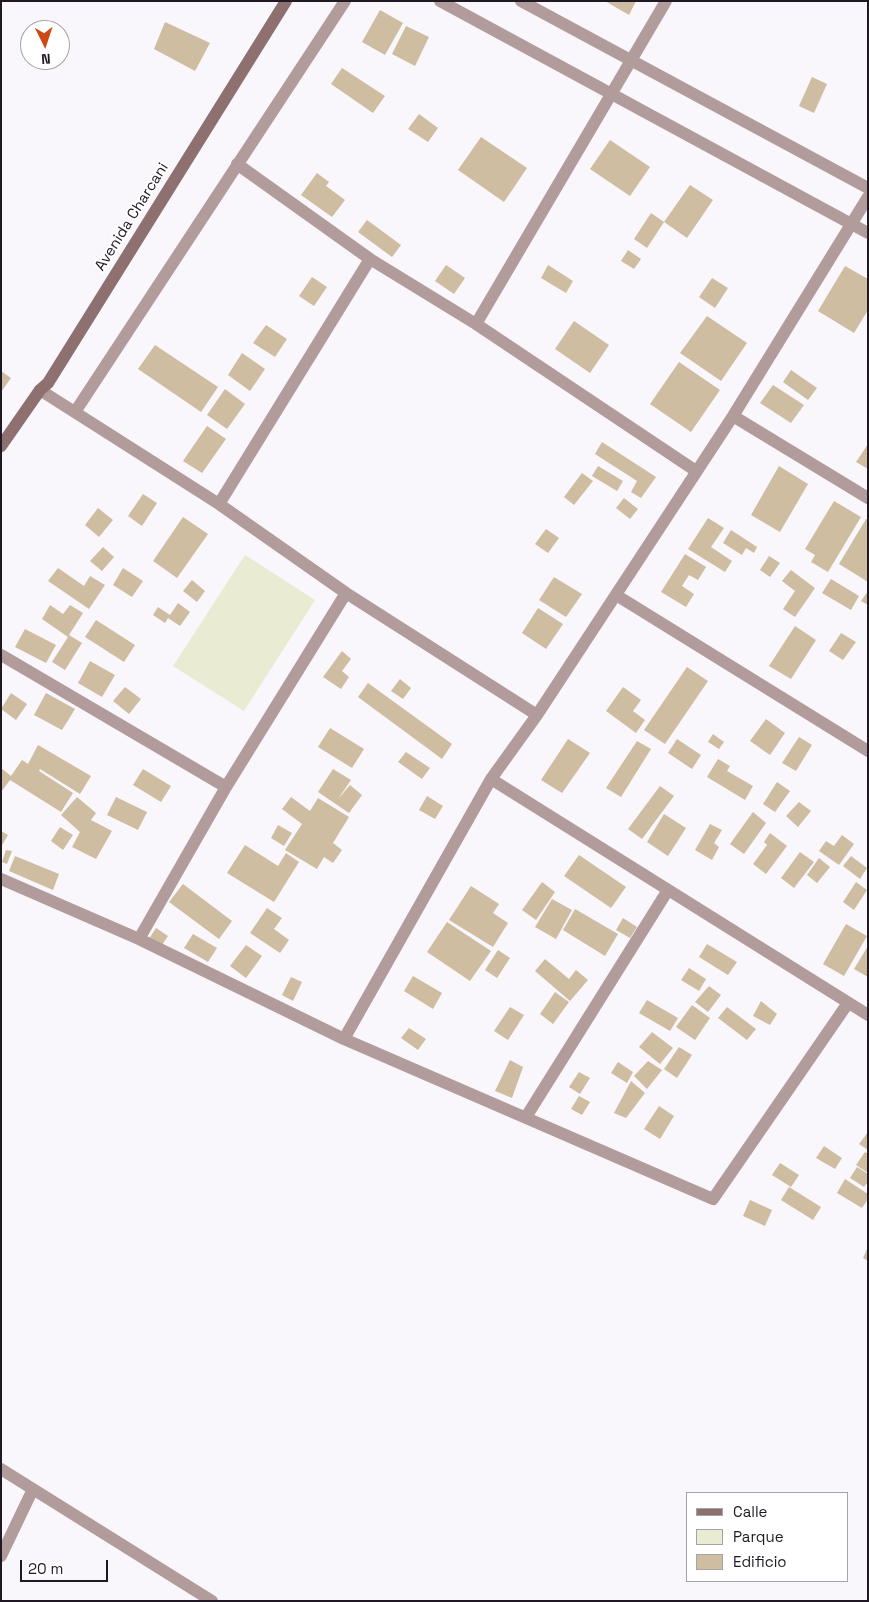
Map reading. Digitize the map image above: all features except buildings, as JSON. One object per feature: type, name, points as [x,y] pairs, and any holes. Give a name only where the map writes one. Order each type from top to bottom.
[{"type":"main road","name":"Avenida Charcani","points":[[1,446],[40,390],[48,384],[286,1]]},
{"type":"street","points":[[75,412],[236,164],[345,1]]},
{"type":"street","points":[[440,1],[868,232]]},
{"type":"street","points":[[521,1],[868,188]]},
{"type":"street","points":[[476,324],[666,1]]},
{"type":"street","points":[[236,164],[370,259],[476,324],[696,471]]},
{"type":"street","points":[[344,1039],[491,780],[537,715],[733,416],[868,197]]},
{"type":"street","points":[[219,504],[370,259]]},
{"type":"street","points":[[40,390],[219,504],[346,592],[537,715]]},
{"type":"street","points":[[733,416],[868,498]]},
{"type":"street","points":[[139,939],[226,787],[346,592]]},
{"type":"street","points":[[616,596],[868,751]]},
{"type":"street","points":[[1,656],[226,787]]},
{"type":"street","points":[[491,780],[868,1015]]},
{"type":"street","points":[[1,879],[139,939],[344,1039],[713,1199],[848,1003]]},
{"type":"street","points":[[526,1117],[668,890]]},
{"type":"street","points":[[1,1469],[212,1601]]},
{"type":"street","points":[[1,1556],[33,1489]]},
{"type":"green space","points":[[245,555],[315,600],[244,711],[173,666]]}]
